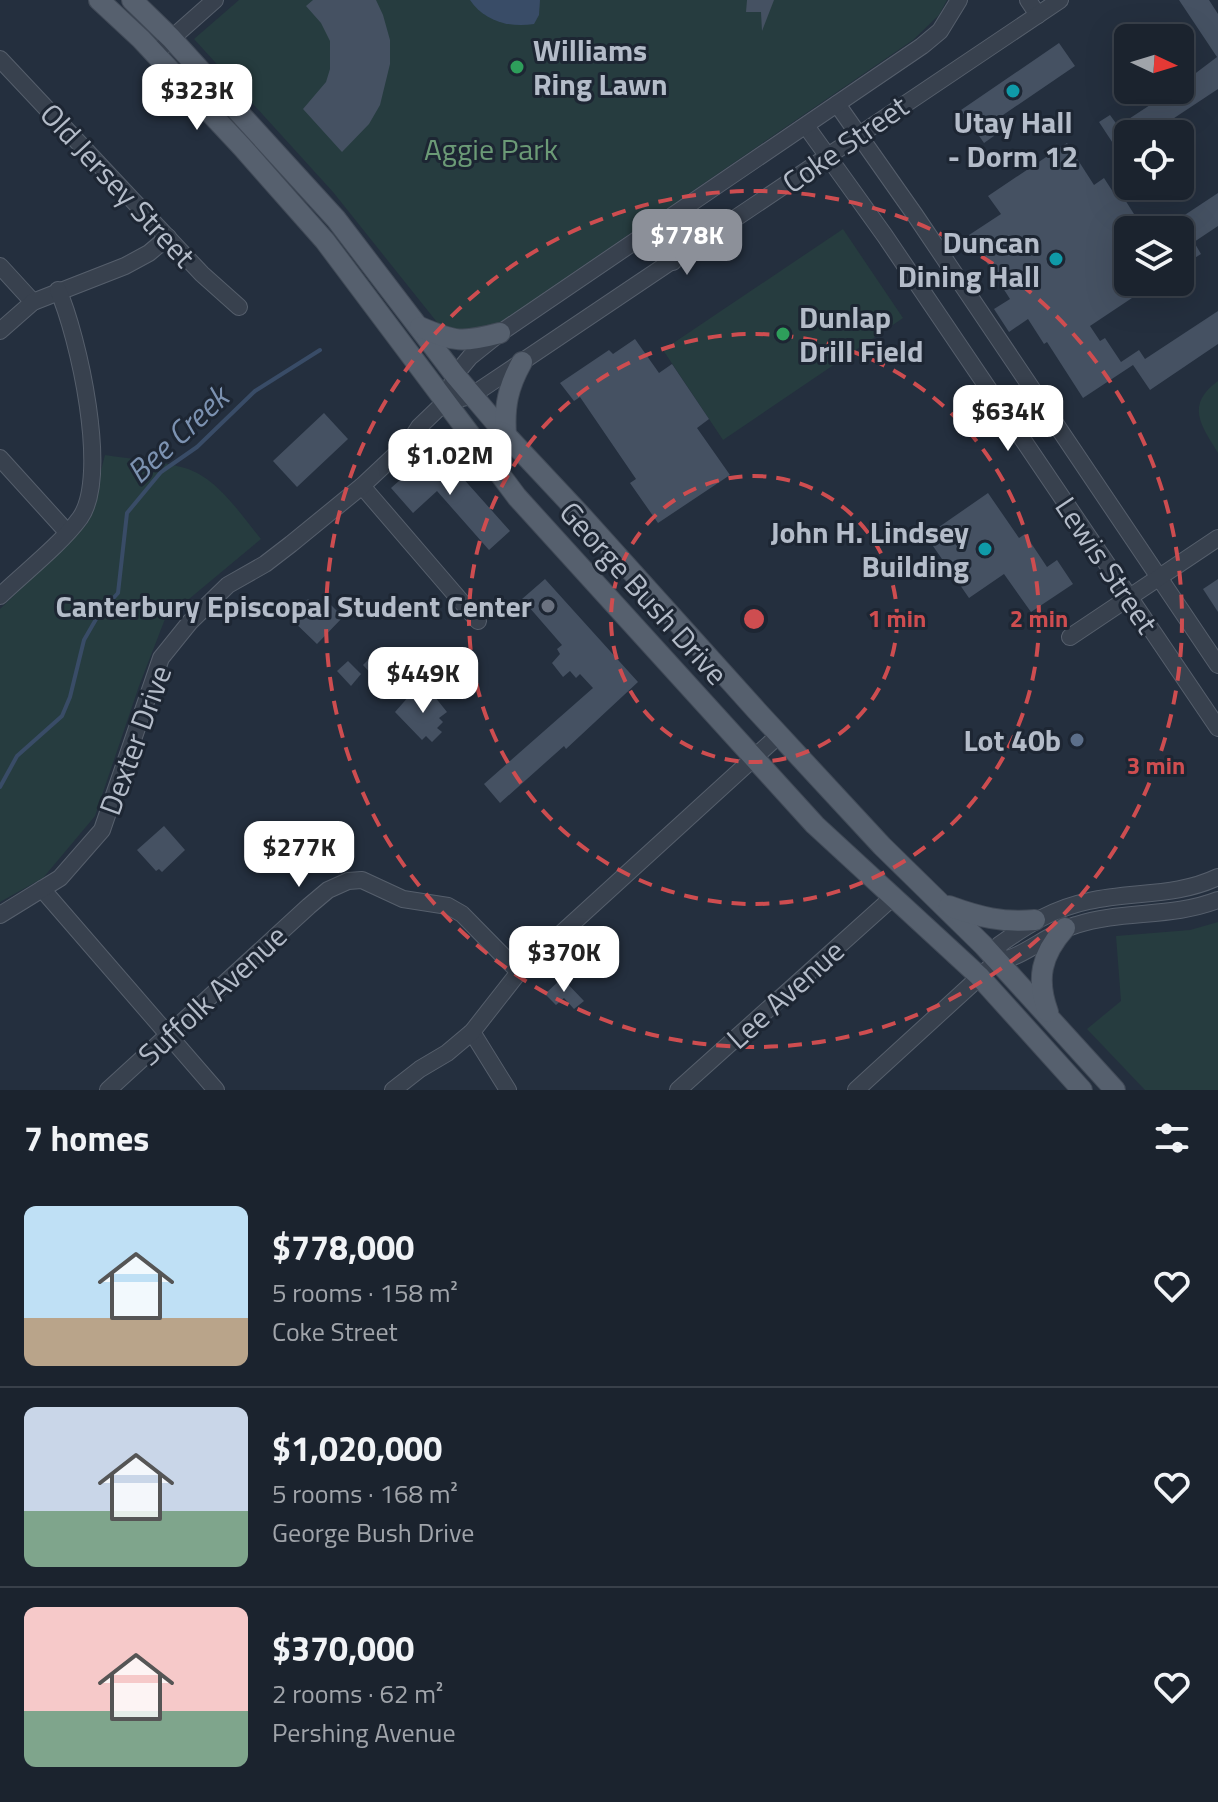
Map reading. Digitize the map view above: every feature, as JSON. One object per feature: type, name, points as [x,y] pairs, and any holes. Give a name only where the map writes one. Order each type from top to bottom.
[{"type":"main road","name":"George Bush Drive","points":[[99,0],[154,54],[325,241],[517,497],[815,825],[979,976],[1082,1090]]},
{"type":"main road","name":"George Bush Drive","points":[[132,0],[171,38],[336,219],[471,396],[506,435],[882,846],[942,903],[1115,1090]]},
{"type":"main road","points":[[417,326],[451,340],[473,340],[500,333]]},
{"type":"main road","points":[[506,435],[504,405],[510,383],[522,362]]},
{"type":"main road","points":[[942,903],[992,920],[1035,920]]},
{"type":"main road","points":[[1051,1019],[1042,994],[1040,972],[1051,946],[1065,928]]},
{"type":"street","points":[[154,54],[215,0]]},
{"type":"street","points":[[445,402],[455,375],[470,357],[500,333],[934,37],[959,0]]},
{"type":"street","points":[[1028,0],[1038,15]]},
{"type":"street","name":"Coke Street","points":[[471,396],[1060,0]]},
{"type":"street","name":"Old Jersey Street","points":[[0,59],[202,274],[239,307]]},
{"type":"street","name":"Lewis Street","points":[[837,104],[1218,665]]},
{"type":"street","name":"Lewis Street","points":[[806,126],[885,236],[1218,728]]},
{"type":"street","points":[[651,231],[673,262]]},
{"type":"street","points":[[0,331],[33,302],[125,266],[149,253],[168,237]]},
{"type":"street","points":[[0,266],[33,302]]},
{"type":"street","points":[[0,596],[82,516],[91,480],[93,453],[90,418],[68,312],[58,290]]},
{"type":"street","points":[[445,402],[471,396]]},
{"type":"street","name":"Dexter Drive","points":[[0,915],[60,878],[102,830],[161,658],[190,622],[228,585],[274,557],[362,486],[410,441],[419,427],[445,402]]},
{"type":"street","points":[[0,458],[67,532]]},
{"type":"street","points":[[362,486],[478,621]]},
{"type":"street","points":[[1070,637],[1218,538]]},
{"type":"street","points":[[393,1090],[472,1032],[519,972],[779,735]]},
{"type":"street","points":[[997,961],[999,945],[1035,920],[1062,908],[1090,901],[1179,891],[1218,877]]},
{"type":"street","name":"Suffolk Avenue","points":[[108,1090],[309,906],[328,890],[348,881],[362,880],[374,884],[417,904],[448,906],[462,914],[519,972]]},
{"type":"street","points":[[42,889],[216,1090]]},
{"type":"street","name":"Lee Avenue","points":[[678,1090],[892,898]]},
{"type":"street","points":[[856,1090],[997,961],[1013,960],[1037,942],[1065,928],[1102,919],[1180,911],[1218,900]]},
{"type":"street","points":[[472,1032],[508,1090]]},
{"type":"green space","name":"Aggie Park","points":[[239,0],[947,0],[939,15],[913,40],[495,326],[448,336],[333,192],[194,39]]},
{"type":"green space","name":"Dunlap Drill Field","points":[[843,229],[903,318],[723,440],[663,350]]},
{"type":"green space","points":[[1218,381],[1218,453],[1202,424],[1199,407],[1202,398]]},
{"type":"green space","points":[[105,455],[165,464],[197,473],[228,498],[261,539],[165,619],[95,816],[43,878],[0,902],[0,609],[87,524]]},
{"type":"green space","points":[[1218,922],[1218,1090],[1145,1090],[1087,1029],[1121,1001],[1116,936],[1190,930]]},
{"type":"water","points":[[470,0],[540,0],[539,15],[534,24],[506,24],[482,13]]},
{"type":"building","points":[[313,0],[376,0],[390,40],[390,64],[380,105],[369,124],[342,152],[303,109],[326,82],[330,69],[330,41],[321,23],[306,6]]},
{"type":"building","points":[[747,0],[774,0],[762,31],[761,12],[746,12]]},
{"type":"building","points":[[1179,0],[1209,0],[1218,14],[1218,89],[1171,120],[1127,120],[1152,104],[1194,104],[1194,74],[1217,57]]},
{"type":"building","name":"Utay Hall - Dorm 12","points":[[1059,43],[1075,66],[987,126],[994,136],[984,143],[961,110]]},
{"type":"building","points":[[1110,115],[1114,120],[1114,145],[1099,122]]},
{"type":"building","name":"Duncan Dining Hall","points":[[1067,143],[1094,185],[1104,178],[1114,193],[1114,200],[1125,200],[1134,214],[1114,216],[1114,296],[1135,296],[1090,326],[1100,341],[1105,338],[1121,362],[1139,350],[1145,359],[1218,311],[1218,344],[1150,390],[1133,365],[1083,398],[1047,342],[1044,344],[1028,319],[1009,332],[994,309],[1010,299],[969,235],[1001,214],[988,196]]},
{"type":"building","points":[[1218,193],[1218,226],[1194,242],[1194,216],[1183,216]]},
{"type":"building","points":[[1194,242],[1201,254],[1194,258]]},
{"type":"building","points":[[635,339],[659,373],[672,364],[709,419],[697,428],[730,475],[658,523],[630,483],[636,479],[580,397],[574,401],[560,383],[609,350],[613,354]]},
{"type":"building","points":[[324,413],[348,439],[297,487],[273,461]]},
{"type":"building","points":[[436,448],[510,531],[489,550],[437,491],[413,513],[391,488]]},
{"type":"building","name":"John H. Lindsey Building","points":[[988,493],[1019,538],[1025,534],[1047,567],[1057,560],[1073,584],[1031,612],[1004,574],[969,598],[926,536]]},
{"type":"building","points":[[545,579],[638,682],[566,749],[564,746],[500,803],[484,784],[593,688],[580,674],[576,678],[570,671],[563,677],[552,663],[560,654],[557,649],[562,645],[522,599]]},
{"type":"building","points":[[1218,579],[1218,612],[1203,589]]},
{"type":"building","points":[[308,599],[317,608],[325,599],[343,617],[317,644],[290,618]]},
{"type":"building","points":[[375,653],[396,677],[384,688],[363,665]]},
{"type":"building","points":[[348,661],[361,674],[351,686],[337,671]]},
{"type":"building","points":[[418,690],[425,697],[431,692],[447,712],[439,718],[443,722],[437,728],[442,732],[432,742],[426,736],[422,740],[395,712]]},
{"type":"building","points":[[164,826],[185,850],[162,872],[159,869],[156,871],[137,850]]},
{"type":"building","points":[[562,978],[584,1001],[574,1009],[564,998],[556,1005],[545,994]]},
{"type":"waterway","name":"Bee Creek","points":[[0,787],[17,756],[62,716],[70,697],[84,640],[99,614],[118,593],[127,513],[161,472],[197,447],[255,391],[320,350]]},
{"type":"place","name":"Williams Ring Lawn","points":[[517,67]]},
{"type":"place","name":"Utay Hall - Dorm 12","points":[[1013,91]]},
{"type":"place","name":"Duncan Dining Hall","points":[[1056,259]]},
{"type":"place","name":"Dunlap Drill Field","points":[[783,334]]},
{"type":"place","name":"John H. Lindsey Building","points":[[985,549]]},
{"type":"place","name":"Canterbury Episcopal Student Center","points":[[548,606]]},
{"type":"place","name":"Lot 40b","points":[[1077,740]]}]
